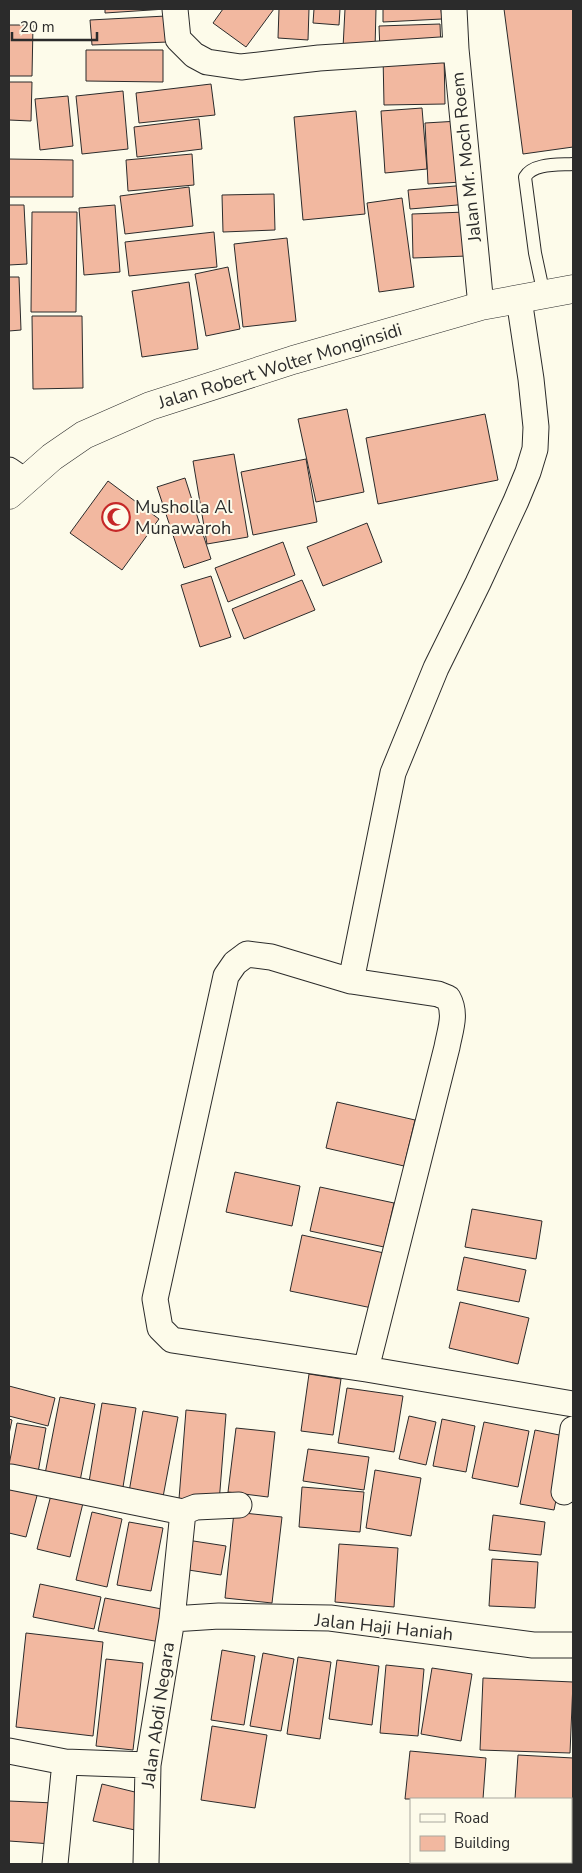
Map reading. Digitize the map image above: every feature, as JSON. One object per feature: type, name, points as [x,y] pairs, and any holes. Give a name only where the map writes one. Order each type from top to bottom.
[{"type":"highway","name":"Jalan Robert Wolter Monginsidi","points":[[14,482],[84,435],[150,406],[293,360],[481,306],[573,289]]},
{"type":"street","points":[[175,9],[178,39],[194,55],[207,62],[241,67],[319,58],[456,49]]},
{"type":"street","name":"Jalan Mr. Moch Roem","points":[[454,9],[456,49],[481,306]]},
{"type":"street","points":[[351,981],[393,772],[436,668],[516,501],[536,449],[536,427],[531,379],[531,297]]},
{"type":"street","points":[[366,1369],[447,1047],[453,1014],[452,1005],[448,998],[438,994],[351,981],[271,957],[247,954],[235,963],[226,976],[155,1299],[160,1328],[172,1340],[366,1369],[573,1404]]},
{"type":"street","points":[[564,1492],[573,1430]]},
{"type":"street","points":[[11,1477],[183,1512],[196,1507],[239,1505]]},
{"type":"street","name":"Jalan Abdi Negara","points":[[146,1864],[148,1765],[183,1618],[183,1512]]},
{"type":"street","name":"Jalan Haji Haniah","points":[[183,1618],[330,1618],[533,1646],[573,1645]]},
{"type":"street","points":[[9,1751],[65,1762],[148,1765]]},
{"type":"street","points":[[55,1864],[65,1762]]},
{"type":"lane","points":[[531,297],[535,253],[525,177],[528,171],[538,167],[573,164]]},
{"type":"building","points":[[105,9],[166,9],[105,13]]},
{"type":"building","points":[[223,9],[274,9],[246,47],[213,23]]},
{"type":"building","points":[[279,9],[309,9],[308,40],[278,38]]},
{"type":"building","points":[[314,9],[340,9],[339,25],[313,23]]},
{"type":"building","points":[[345,9],[376,9],[375,49],[343,48]]},
{"type":"building","points":[[383,9],[441,9],[442,19],[383,22]]},
{"type":"building","points":[[504,9],[573,9],[573,147],[523,154]]},
{"type":"building","points":[[166,16],[168,42],[92,45],[90,20]]},
{"type":"building","points":[[440,24],[441,49],[380,51],[379,26]]},
{"type":"building","points":[[9,25],[33,25],[32,76],[9,76]]},
{"type":"building","points":[[86,50],[163,50],[163,82],[86,81]]},
{"type":"building","points":[[444,54],[445,104],[384,105],[383,55]]},
{"type":"building","points":[[9,82],[32,82],[31,121],[9,120]]},
{"type":"building","points":[[211,84],[215,115],[139,123],[136,93]]},
{"type":"building","points":[[123,91],[128,149],[82,154],[76,96]]},
{"type":"building","points":[[68,96],[73,146],[40,150],[35,99]]},
{"type":"building","points":[[422,108],[427,169],[385,173],[381,111]]},
{"type":"building","points":[[356,111],[365,214],[303,220],[294,117]]},
{"type":"building","points":[[199,119],[202,149],[137,157],[134,127]]},
{"type":"building","points":[[459,121],[462,182],[428,184],[425,123]]},
{"type":"building","points":[[192,154],[194,185],[128,191],[126,160]]},
{"type":"building","points":[[9,159],[73,160],[73,197],[9,197]]},
{"type":"building","points":[[467,185],[469,204],[410,209],[408,190]]},
{"type":"building","points":[[189,187],[193,226],[125,234],[120,196]]},
{"type":"building","points":[[274,194],[275,230],[223,232],[222,195]]},
{"type":"building","points":[[402,198],[414,287],[379,292],[367,203]]},
{"type":"building","points":[[9,205],[24,205],[27,264],[9,265]]},
{"type":"building","points":[[115,205],[120,272],[84,275],[79,208]]},
{"type":"building","points":[[32,212],[77,212],[76,312],[31,312]]},
{"type":"building","points":[[466,212],[467,256],[413,258],[412,214]]},
{"type":"building","points":[[214,232],[217,267],[129,276],[125,242]]},
{"type":"building","points":[[287,238],[296,321],[243,327],[234,244]]},
{"type":"building","points":[[228,267],[240,329],[206,336],[195,274]]},
{"type":"building","points":[[9,277],[19,277],[21,330],[9,331]]},
{"type":"building","points":[[189,282],[198,349],[142,357],[132,291]]},
{"type":"building","points":[[32,316],[82,316],[83,388],[33,389]]},
{"type":"building","points":[[347,409],[364,492],[316,502],[298,419]]},
{"type":"building","points":[[485,414],[498,480],[378,504],[366,438]]},
{"type":"building","points":[[234,454],[248,537],[207,544],[193,461]]},
{"type":"building","points":[[306,459],[317,522],[253,535],[241,472]]},
{"type":"building","points":[[185,478],[211,559],[184,568],[157,487]]},
{"type":"building","points":[[108,481],[159,519],[122,570],[70,533]]},
{"type":"building","points":[[367,523],[382,562],[323,586],[307,547]]},
{"type":"building","points":[[283,542],[295,575],[228,602],[215,568]]},
{"type":"building","points":[[211,576],[231,637],[200,647],[181,585]]},
{"type":"building","points":[[302,580],[315,610],[244,639],[232,609]]},
{"type":"building","points":[[337,1102],[415,1120],[404,1166],[326,1148]]},
{"type":"building","points":[[235,1172],[300,1186],[292,1226],[226,1212]]},
{"type":"building","points":[[320,1187],[394,1203],[384,1247],[310,1231]]},
{"type":"building","points":[[472,1209],[542,1221],[536,1259],[465,1247]]},
{"type":"building","points":[[302,1235],[384,1253],[372,1308],[290,1291]]},
{"type":"building","points":[[464,1257],[526,1270],[519,1302],[457,1290]]},
{"type":"building","points":[[460,1302],[529,1318],[518,1364],[449,1348]]},
{"type":"building","points":[[309,1374],[341,1379],[333,1435],[301,1431]]},
{"type":"building","points":[[9,1386],[55,1398],[48,1426],[9,1416]]},
{"type":"building","points":[[347,1388],[403,1396],[394,1452],[338,1443]]},
{"type":"building","points":[[60,1397],[95,1404],[80,1481],[45,1474]]},
{"type":"building","points":[[102,1403],[136,1408],[122,1493],[88,1488]]},
{"type":"building","points":[[186,1410],[226,1414],[219,1503],[179,1499]]},
{"type":"building","points":[[143,1411],[178,1417],[163,1497],[129,1492]]},
{"type":"building","points":[[409,1416],[436,1422],[426,1465],[399,1459]]},
{"type":"building","points":[[9,1419],[12,1420],[9,1434]]},
{"type":"building","points":[[442,1419],[475,1426],[466,1472],[433,1466]]},
{"type":"building","points":[[484,1422],[529,1431],[518,1487],[472,1478]]},
{"type":"building","points":[[17,1423],[46,1428],[37,1478],[9,1473]]},
{"type":"building","points":[[236,1428],[275,1432],[268,1497],[228,1492]]},
{"type":"building","points":[[535,1430],[569,1437],[554,1510],[520,1504]]},
{"type":"building","points":[[308,1449],[369,1457],[364,1490],[303,1481]]},
{"type":"building","points":[[375,1470],[421,1478],[411,1536],[366,1528]]},
{"type":"building","points":[[11,1485],[38,1492],[26,1537],[9,1533],[9,1493]]},
{"type":"building","points":[[302,1487],[364,1492],[360,1532],[299,1527]]},
{"type":"building","points":[[51,1495],[83,1503],[70,1557],[37,1549]]},
{"type":"building","points":[[92,1512],[122,1519],[107,1587],[76,1580]]},
{"type":"building","points":[[234,1512],[282,1517],[272,1603],[225,1598]]},
{"type":"building","points":[[493,1515],[545,1522],[541,1555],[489,1550]]},
{"type":"building","points":[[129,1522],[163,1528],[151,1591],[117,1585]]},
{"type":"building","points":[[187,1540],[226,1546],[221,1575],[182,1569]]},
{"type":"building","points":[[339,1544],[398,1548],[394,1607],[335,1602]]},
{"type":"building","points":[[492,1559],[538,1562],[535,1608],[489,1606]]},
{"type":"building","points":[[40,1584],[101,1597],[94,1629],[33,1617]]},
{"type":"building","points":[[105,1598],[172,1611],[166,1643],[98,1631]]},
{"type":"building","points":[[26,1633],[103,1642],[93,1736],[16,1727]]},
{"type":"building","points":[[222,1650],[255,1656],[244,1725],[211,1720]]},
{"type":"building","points":[[263,1653],[294,1659],[281,1731],[250,1726]]},
{"type":"building","points":[[298,1657],[331,1662],[320,1739],[287,1734]]},
{"type":"building","points":[[106,1659],[143,1663],[133,1750],[96,1746]]},
{"type":"building","points":[[337,1660],[379,1666],[372,1725],[329,1719]]},
{"type":"building","points":[[386,1665],[424,1669],[418,1736],[380,1733]]},
{"type":"building","points":[[432,1668],[472,1674],[461,1741],[421,1734]]},
{"type":"building","points":[[483,1678],[573,1682],[570,1753],[480,1750]]},
{"type":"building","points":[[212,1726],[267,1735],[255,1808],[201,1800]]},
{"type":"building","points":[[410,1751],[486,1758],[483,1798],[405,1799]]},
{"type":"building","points":[[518,1755],[573,1758],[573,1812],[572,1798],[515,1798]]},
{"type":"building","points":[[102,1784],[143,1794],[135,1830],[93,1821]]},
{"type":"building","points":[[9,1801],[54,1803],[52,1844],[9,1841]]},
{"type":"place","name":"Musholla Al Munawaroh","points":[[116,517]]}]
